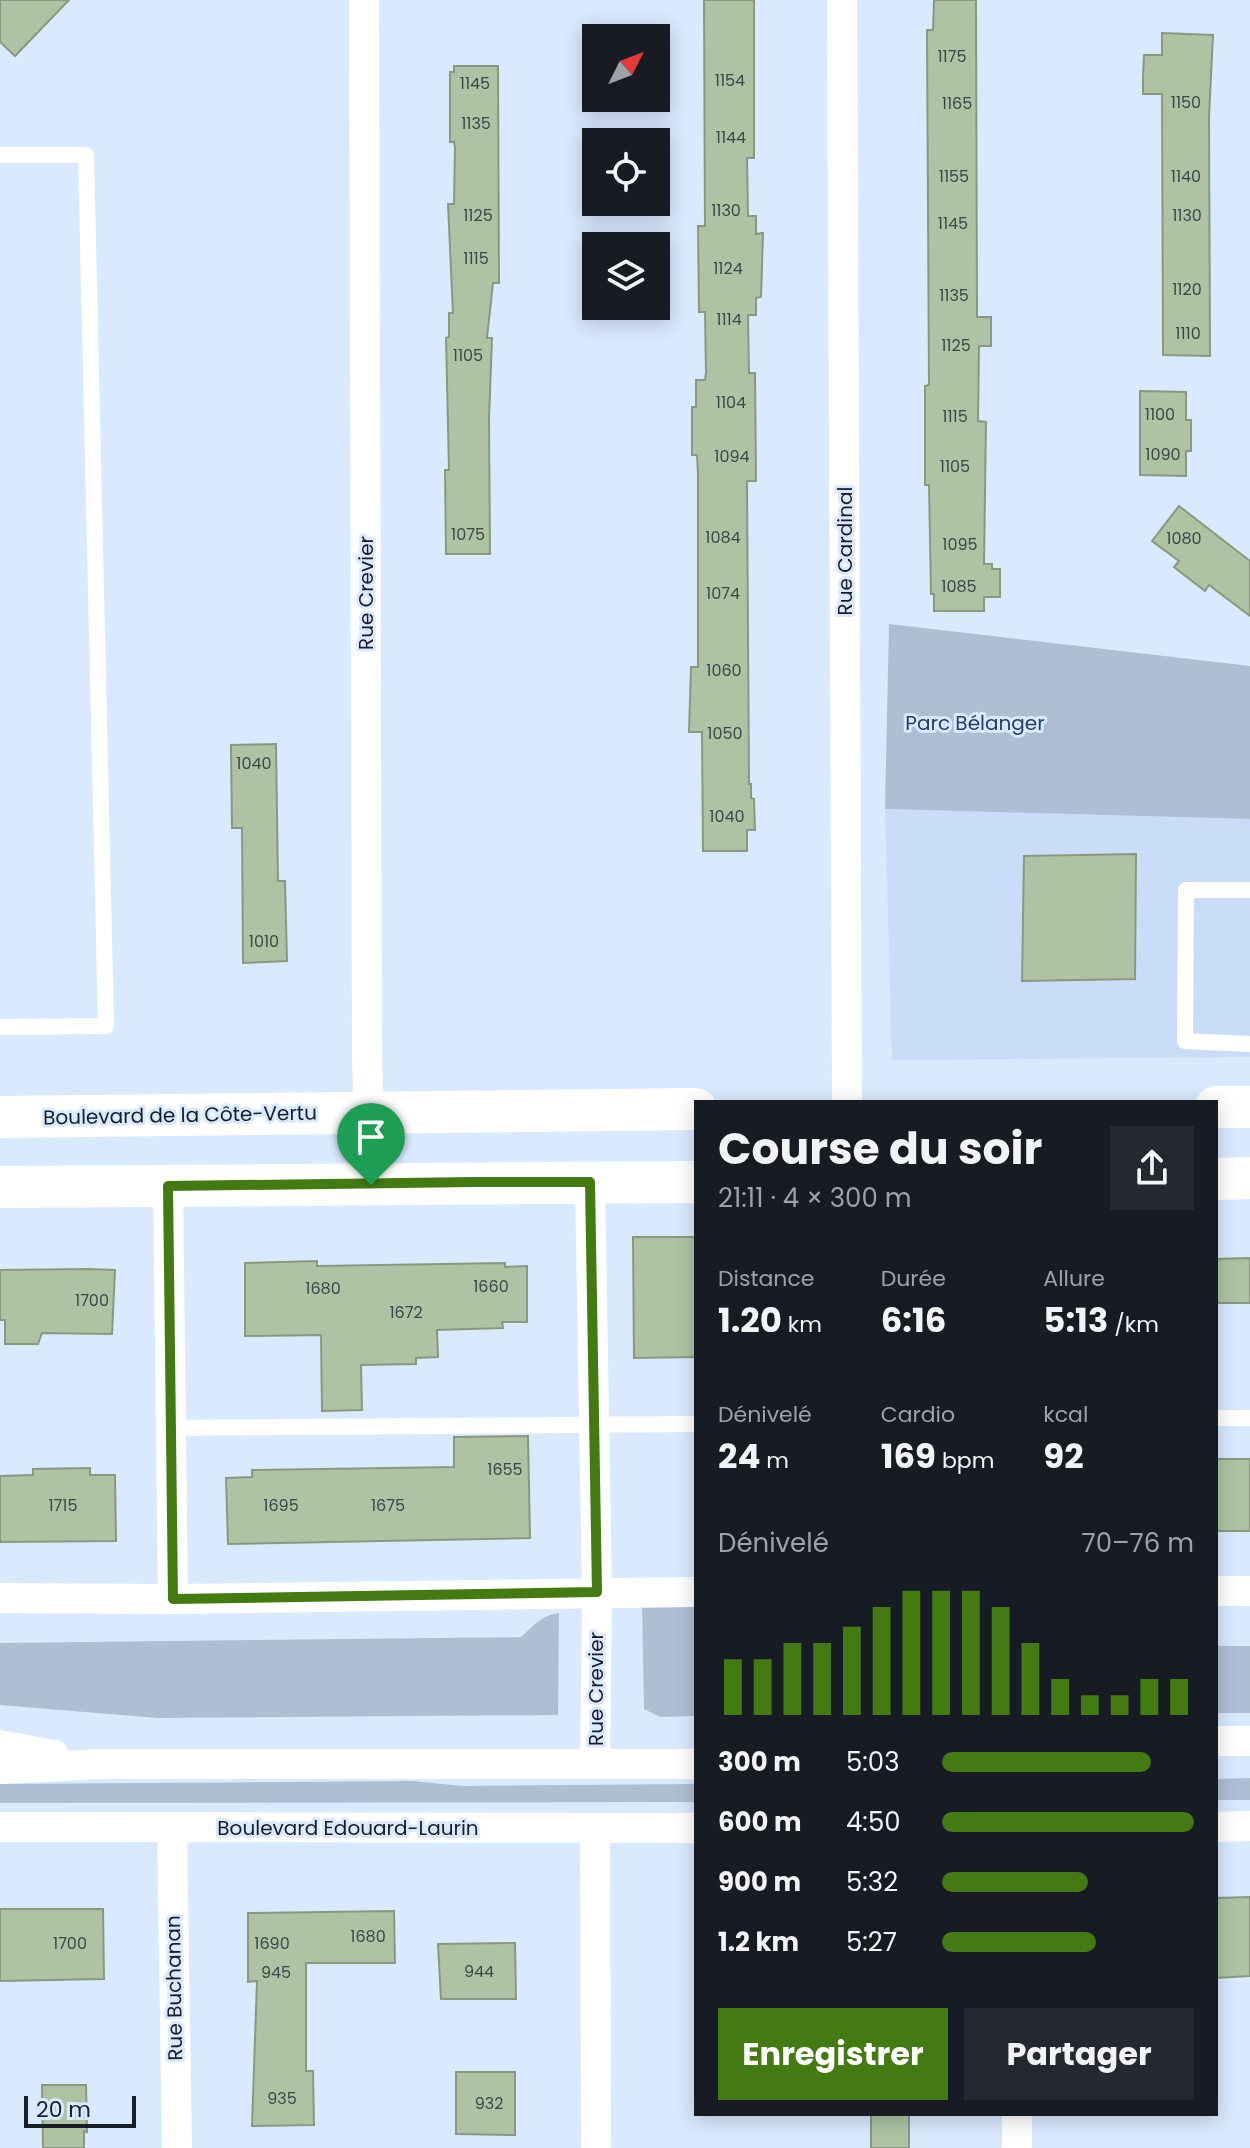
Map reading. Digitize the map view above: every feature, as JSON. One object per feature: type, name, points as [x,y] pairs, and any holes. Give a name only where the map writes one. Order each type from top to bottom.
[{"type":"main road","points":[[1218,1107],[1250,1107]]},
{"type":"main road","name":"Boulevard de la Côte-Vertu","points":[[0,1117],[694,1109]]},
{"type":"main road","points":[[1218,1179],[1250,1178]]},
{"type":"main road","points":[[0,1187],[694,1182]]},
{"type":"street","name":"Rue Crevier","points":[[364,0],[371,1185]]},
{"type":"street","name":"Rue Cardinal","points":[[842,0],[847,1100]]},
{"type":"street","name":"Rue Crevier","points":[[590,1182],[597,1592],[595,1764]]},
{"type":"street","points":[[168,1186],[173,1599]]},
{"type":"street","points":[[1218,1591],[1250,1591]]},
{"type":"street","points":[[0,1598],[173,1599],[694,1592]]},
{"type":"street","points":[[1218,1741],[1250,1741]]},
{"type":"street","points":[[0,1745],[103,1764]]},
{"type":"street","points":[[0,1769],[103,1764],[694,1764]]},
{"type":"street","points":[[1218,1827],[1250,1826]]},
{"type":"street","name":"Boulevard Edouard-Laurin","points":[[0,1827],[694,1828]]},
{"type":"street","name":"Rue Buchanan","points":[[172,1828],[177,2148]]},
{"type":"street","points":[[595,1828],[596,2148]]},
{"type":"street","points":[[1017,2116],[1017,2148]]},
{"type":"lane","points":[[0,155],[86,155],[106,1026],[0,1027]]},
{"type":"lane","points":[[1250,890],[1186,890],[1185,1041],[1250,1044]]},
{"type":"lane","points":[[1218,1418],[1250,1418]]},
{"type":"lane","points":[[170,1428],[694,1424]]},
{"type":"shaded area","points":[[885,809],[1250,819],[1250,1057],[892,1060]]},
{"type":"green space","name":"Parc Bélanger","points":[[889,624],[1250,666],[1250,819],[885,809]]},
{"type":"green space","points":[[642,1604],[694,1604],[694,1716],[660,1717],[644,1709]]},
{"type":"green space","points":[[559,1613],[558,1715],[158,1718],[0,1705],[0,1643],[521,1637],[543,1619]]},
{"type":"green space","points":[[1218,1646],[1250,1646],[1250,1713],[1218,1713]]},
{"type":"green space","points":[[1250,1778],[1250,1800],[1218,1800],[1218,1779]]},
{"type":"green space","points":[[413,1781],[462,1786],[694,1784],[694,1802],[0,1803],[0,1784]]},
{"type":"building","points":[[0,0],[69,0],[15,56],[0,42]]},
{"type":"building","points":[[704,0],[754,0],[754,158],[747,158],[748,216],[756,216],[756,234],[763,233],[761,297],[756,298],[756,315],[748,315],[749,373],[755,373],[756,481],[747,481],[749,784],[751,798],[754,799],[755,830],[747,830],[747,851],[703,851],[702,732],[689,732],[691,667],[698,667],[698,474],[697,455],[692,455],[692,407],[696,407],[696,380],[705,380],[706,373],[705,312],[699,312],[698,226],[705,226]]},
{"type":"building","points":[[934,0],[976,0],[977,317],[991,317],[991,346],[979,346],[978,421],[986,422],[984,564],[1000,569],[1000,597],[984,597],[984,611],[934,611],[934,594],[931,594],[929,485],[925,485],[925,386],[929,385],[927,30],[933,30]]},
{"type":"building","points":[[1162,33],[1213,35],[1209,117],[1210,356],[1163,355],[1162,94],[1143,94],[1144,55],[1162,55]]},
{"type":"building","points":[[454,66],[498,66],[499,283],[493,283],[487,338],[492,338],[490,554],[446,554],[445,470],[449,470],[446,338],[449,337],[449,313],[453,313],[448,204],[454,204],[455,147],[454,142],[450,142],[450,72],[454,72]]},
{"type":"building","points":[[1140,391],[1186,392],[1186,420],[1191,420],[1191,451],[1186,451],[1186,476],[1140,475]]},
{"type":"building","points":[[1179,506],[1250,561],[1250,616],[1209,585],[1205,591],[1174,567],[1179,561],[1152,541]]},
{"type":"building","points":[[276,744],[278,881],[285,881],[287,961],[243,963],[242,828],[232,828],[231,745]]},
{"type":"building","points":[[1136,854],[1135,979],[1022,981],[1024,856]]},
{"type":"building","points":[[633,1237],[694,1237],[694,1357],[634,1358]]},
{"type":"building","points":[[1250,1258],[1250,1303],[1218,1303],[1218,1259]]},
{"type":"building","points":[[317,1261],[317,1266],[505,1263],[505,1267],[527,1266],[527,1322],[502,1322],[503,1328],[437,1330],[438,1357],[416,1358],[416,1364],[361,1365],[362,1410],[322,1411],[321,1335],[245,1336],[245,1263]]},
{"type":"building","points":[[0,1270],[115,1270],[112,1334],[42,1333],[38,1344],[5,1344],[5,1320],[0,1320]]},
{"type":"building","points":[[528,1436],[530,1538],[228,1544],[226,1478],[252,1477],[252,1470],[454,1467],[454,1437]]},
{"type":"building","points":[[1218,1459],[1250,1459],[1250,1531],[1218,1531]]},
{"type":"building","points":[[90,1468],[90,1475],[115,1475],[116,1541],[0,1542],[0,1476],[33,1475],[33,1469]]},
{"type":"building","points":[[1250,1897],[1250,1976],[1218,1978],[1218,1898]]},
{"type":"building","points":[[0,1909],[103,1909],[104,1979],[0,1981]]},
{"type":"building","points":[[394,1911],[395,1963],[306,1963],[306,2071],[313,2071],[314,2125],[252,2126],[257,1981],[248,1982],[248,1913]]},
{"type":"building","points":[[515,1943],[516,1999],[441,1999],[438,1944]]},
{"type":"building","points":[[456,2072],[515,2072],[515,2135],[456,2134]]},
{"type":"building","points":[[42,2085],[86,2085],[87,2132],[84,2131],[84,2148],[43,2148]]},
{"type":"building","points":[[871,2116],[909,2116],[909,2148],[871,2148]]},
{"type":"route","points":[[590,1182],[597,1592],[173,1599],[168,1186],[371,1185],[590,1182]]}]
